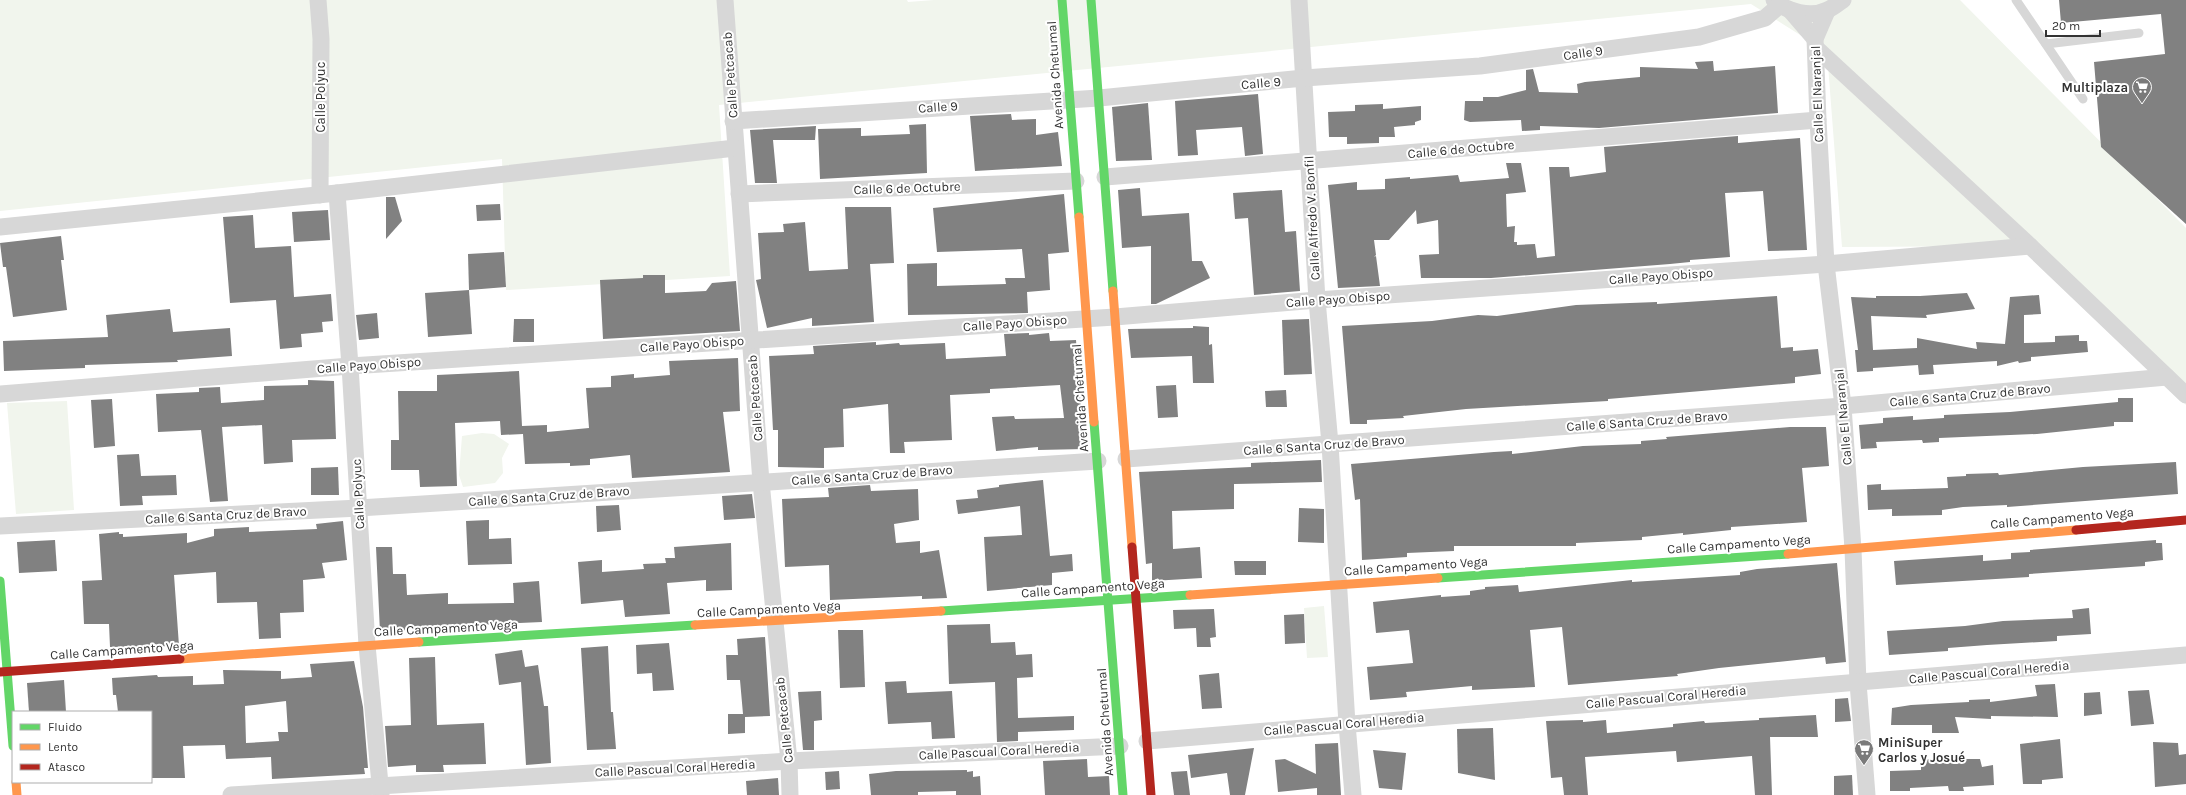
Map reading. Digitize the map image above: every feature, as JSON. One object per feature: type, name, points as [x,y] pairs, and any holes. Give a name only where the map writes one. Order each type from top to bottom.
[{"type":"street","name":"Calle Polyuc","points":[[318,0],[321,39],[320,195]]},
{"type":"street","name":"Calle Petcacab","points":[[724,0],[761,482],[790,795]]},
{"type":"street","name":"Avenida Chetumal","points":[[1062,0],[1123,795]]},
{"type":"street","points":[[1091,0],[1151,795]]},
{"type":"street","name":"Calle Alfredo V. Bonfil","points":[[1299,0],[1317,300],[1330,444],[1346,724],[1353,795]]},
{"type":"street","points":[[1781,5],[1810,13],[1827,11],[1843,0]]},
{"type":"street","points":[[1781,5],[1816,44],[2186,395]]},
{"type":"street","name":"Calle 9","points":[[733,121],[1099,98],[1304,78],[1480,66],[1699,37],[1765,18],[1781,5]]},
{"type":"street","points":[[1816,44],[1827,11]]},
{"type":"street","name":"Calle El Naranjal","points":[[1816,44],[1818,120],[1826,264],[1843,406],[1853,549],[1858,683],[1867,795]]},
{"type":"street","name":"Calle 6 de Octubre","points":[[1105,177],[1309,162],[1818,120]]},
{"type":"street","points":[[0,227],[320,195],[735,148]]},
{"type":"street","name":"Calle 6 de Octubre","points":[[739,194],[1076,181]]},
{"type":"street","name":"Calle Polyuc","points":[[337,193],[350,366],[367,645],[380,790]]},
{"type":"street","name":"Calle Payo Obispo","points":[[0,394],[350,366],[1115,317],[1317,300],[1826,264],[2030,246]]},
{"type":"street","name":"Calle 6 Santa Cruz de Bravo","points":[[1126,459],[1843,406],[2167,377]]},
{"type":"street","name":"Calle 6 Santa Cruz de Bravo","points":[[0,526],[359,508],[1098,461]]},
{"type":"street","name":"Calle Campamento Vega","points":[[4,672],[367,645],[774,622],[1136,599],[1853,549],[2186,520]]},
{"type":"street","points":[[0,581],[4,672],[12,738]]},
{"type":"street","name":"Calle Pascual Coral Heredia","points":[[1147,741],[2186,655]]},
{"type":"street","name":"Calle Pascual Coral Heredia","points":[[231,795],[380,790],[788,761],[1120,746]]},
{"type":"street","points":[[16,783],[17,795]]},
{"type":"lane","points":[[2016,0],[2083,99]]},
{"type":"lane","points":[[2046,44],[2139,33]]},
{"type":"shaded area","points":[[0,0],[907,0],[908,2],[934,0],[1960,0],[2186,228],[2186,405],[2023,246],[1842,247],[1827,52],[1751,4],[719,105],[730,276],[506,290],[502,159],[0,211]]},
{"type":"shaded area","points":[[67,401],[74,510],[16,514],[7,403]]},
{"type":"shaded area","points":[[482,433],[494,434],[509,444],[502,458],[503,473],[495,483],[463,487],[459,475],[462,436]]},
{"type":"shaded area","points":[[1324,606],[1328,657],[1307,658],[1304,608]]},
{"type":"building","name":"Multiplaza","points":[[2059,0],[2186,0],[2186,224],[2101,147],[2094,62],[2165,54],[2161,14],[2061,23]]},
{"type":"building","points":[[1713,61],[1714,71],[1775,66],[1778,113],[1599,128],[1540,126],[1540,130],[1522,131],[1521,120],[1470,122],[1464,120],[1465,101],[1483,101],[1483,97],[1498,97],[1526,90],[1526,70],[1533,69],[1539,92],[1578,93],[1577,84],[1640,77],[1640,67],[1698,69],[1695,62]]},
{"type":"building","points":[[1258,94],[1263,154],[1245,156],[1242,127],[1196,130],[1198,155],[1178,156],[1175,101]]},
{"type":"building","points":[[1148,103],[1152,160],[1116,161],[1112,107]]},
{"type":"building","points":[[1383,104],[1383,109],[1421,106],[1421,120],[1415,122],[1415,125],[1394,127],[1395,137],[1379,137],[1379,143],[1347,144],[1347,137],[1329,137],[1328,112],[1355,111],[1355,105]]},
{"type":"building","points":[[1011,114],[1012,120],[1036,119],[1036,135],[1058,132],[1062,166],[975,171],[970,116]]},
{"type":"building","points":[[926,124],[927,173],[820,179],[818,129],[861,128],[861,136],[910,134],[909,125]]},
{"type":"building","points":[[816,126],[815,140],[773,140],[777,183],[755,183],[750,130]]},
{"type":"building","points":[[1738,136],[1738,143],[1800,138],[1807,250],[1768,251],[1763,191],[1725,193],[1730,257],[1690,260],[1690,262],[1670,264],[1491,278],[1421,278],[1419,255],[1439,254],[1438,220],[1417,224],[1416,210],[1389,240],[1374,240],[1376,255],[1374,257],[1376,256],[1380,286],[1338,288],[1328,185],[1357,182],[1357,190],[1385,189],[1385,179],[1410,177],[1410,179],[1458,175],[1460,182],[1509,178],[1506,163],[1521,163],[1526,192],[1506,194],[1507,227],[1515,226],[1514,242],[1517,242],[1517,245],[1535,244],[1537,258],[1555,256],[1549,167],[1569,167],[1570,177],[1606,172],[1604,147]]},
{"type":"building","points":[[1140,188],[1142,216],[1189,213],[1192,261],[1202,261],[1210,278],[1156,304],[1151,304],[1151,246],[1122,248],[1118,190]]},
{"type":"building","points":[[1282,190],[1285,232],[1296,231],[1300,291],[1254,295],[1248,218],[1235,219],[1233,193]]},
{"type":"building","points":[[1064,194],[1069,252],[1048,254],[1050,290],[1027,292],[1028,313],[908,315],[907,264],[937,263],[937,286],[1006,284],[1005,278],[1025,278],[1022,249],[937,252],[933,208]]},
{"type":"building","points":[[386,197],[395,197],[402,221],[386,239]]},
{"type":"building","points":[[500,204],[501,220],[477,221],[476,205]]},
{"type":"building","points":[[845,207],[891,207],[894,263],[870,264],[874,322],[812,326],[812,318],[767,328],[756,280],[761,279],[758,233],[784,232],[783,224],[805,222],[809,271],[848,269]]},
{"type":"building","points":[[328,210],[330,240],[294,242],[292,212]]},
{"type":"building","points":[[253,215],[255,248],[291,246],[294,297],[331,294],[333,321],[322,322],[323,332],[301,334],[302,347],[280,349],[276,300],[230,303],[223,217]]},
{"type":"building","points":[[61,236],[64,260],[61,260],[67,310],[13,317],[6,267],[3,267],[0,243]]},
{"type":"building","points":[[504,252],[506,287],[469,290],[468,254]]},
{"type":"building","points":[[643,275],[665,275],[665,293],[706,291],[712,283],[736,281],[740,331],[603,339],[600,280],[643,278]]},
{"type":"building","points":[[469,290],[472,334],[428,337],[425,293]]},
{"type":"building","points":[[1967,293],[1975,309],[1926,315],[1927,318],[1871,316],[1873,350],[1917,348],[1917,338],[1977,349],[1976,342],[2005,344],[2010,297],[2039,295],[2041,314],[2024,315],[2024,343],[2055,342],[2055,336],[2079,335],[2079,341],[2087,341],[2088,352],[2031,357],[2031,361],[2019,363],[2018,361],[1997,366],[1997,361],[1933,365],[1934,374],[1919,375],[1918,365],[1873,368],[1873,371],[1857,372],[1855,350],[1858,350],[1851,297],[1876,298],[1876,296],[1920,296]]},
{"type":"building","points":[[1777,296],[1781,348],[1793,347],[1793,351],[1818,349],[1821,374],[1795,377],[1795,383],[1608,399],[1608,401],[1466,409],[1403,416],[1404,418],[1367,420],[1367,424],[1350,424],[1342,326],[1432,321],[1478,315],[1497,316],[1576,305],[1657,302],[1657,304]]},
{"type":"building","points":[[170,309],[173,332],[230,328],[232,356],[177,360],[178,362],[85,365],[85,368],[4,371],[3,341],[108,337],[106,315]]},
{"type":"building","points":[[377,313],[379,338],[359,340],[356,315]]},
{"type":"building","points":[[514,319],[534,319],[534,342],[513,342]]},
{"type":"building","points":[[1309,319],[1312,374],[1284,375],[1282,320]]},
{"type":"building","points":[[1193,326],[1209,327],[1209,345],[1212,344],[1214,383],[1193,383],[1192,356],[1131,358],[1128,329],[1193,328]]},
{"type":"building","points":[[1029,333],[1029,335],[1049,333],[1050,341],[1076,340],[1084,449],[1038,450],[1038,447],[996,451],[992,417],[1014,416],[1015,419],[1064,418],[1060,385],[990,389],[990,393],[950,395],[952,440],[904,442],[905,453],[890,453],[888,404],[843,409],[844,447],[824,448],[824,468],[778,467],[778,430],[773,430],[769,356],[814,354],[813,346],[876,342],[876,345],[899,343],[900,345],[945,343],[946,359],[1006,356],[1004,334]]},
{"type":"building","points":[[738,358],[740,411],[723,412],[730,472],[632,478],[630,455],[590,459],[590,465],[570,466],[570,463],[525,464],[523,434],[501,435],[500,421],[455,423],[457,486],[420,487],[419,470],[391,470],[391,440],[399,440],[398,391],[437,391],[437,375],[519,371],[522,426],[547,425],[547,432],[589,428],[586,388],[611,387],[611,376],[634,374],[634,378],[670,375],[669,361]]},
{"type":"building","points":[[308,380],[334,381],[336,439],[292,440],[293,462],[264,464],[262,425],[222,427],[228,501],[210,502],[201,430],[158,432],[156,394],[199,392],[199,388],[220,387],[221,403],[264,400],[264,386],[308,385]]},
{"type":"building","points":[[1176,385],[1178,417],[1158,418],[1156,386]]},
{"type":"building","points":[[1286,390],[1287,407],[1266,407],[1265,391]]},
{"type":"building","points":[[2118,398],[2133,398],[2133,422],[2114,422],[2114,426],[2037,434],[1939,438],[1939,442],[1923,443],[1922,440],[1876,442],[1877,448],[1861,449],[1859,425],[1883,423],[1883,418],[1913,416],[1913,420],[1944,418],[1944,415],[2010,412],[2118,402]]},
{"type":"building","points":[[112,399],[115,446],[94,448],[91,400]]},
{"type":"building","points":[[1790,427],[1826,427],[1829,466],[1802,468],[1807,522],[1731,527],[1731,530],[1683,535],[1683,533],[1642,537],[1642,540],[1576,543],[1576,546],[1454,546],[1454,551],[1407,553],[1407,557],[1362,560],[1360,499],[1355,500],[1351,464],[1494,452],[1512,451],[1512,454],[1583,446],[1641,444],[1641,441],[1667,439],[1666,437]]},
{"type":"building","points":[[139,454],[141,476],[176,475],[177,495],[142,496],[143,505],[120,506],[117,455]]},
{"type":"building","points":[[1321,460],[1322,482],[1234,484],[1234,509],[1172,511],[1173,549],[1200,547],[1202,578],[1152,581],[1152,563],[1146,564],[1139,472],[1251,467],[1251,463]]},
{"type":"building","points":[[2176,462],[2178,494],[2007,507],[2007,505],[1963,507],[1942,510],[1942,515],[1892,516],[1892,509],[1868,510],[1867,485],[1881,484],[1881,490],[1948,488],[1947,477],[1966,476],[1966,474],[1998,473],[1999,475],[2083,467]]},
{"type":"building","points":[[338,467],[339,495],[311,495],[311,468]]},
{"type":"building","points":[[1043,480],[1050,556],[1072,554],[1073,571],[1052,573],[1052,585],[987,591],[984,537],[1022,535],[1020,506],[958,514],[956,500],[978,498],[977,490],[999,487],[999,485]]},
{"type":"building","points":[[870,485],[871,491],[918,489],[919,520],[894,524],[896,543],[920,541],[920,553],[939,550],[947,598],[922,599],[922,596],[830,600],[829,565],[785,567],[782,499],[829,497],[828,488]]},
{"type":"building","points":[[752,494],[755,518],[724,520],[722,496]]},
{"type":"building","points":[[619,505],[621,530],[597,532],[596,506]]},
{"type":"building","points":[[1299,508],[1324,509],[1324,543],[1298,542]]},
{"type":"building","points":[[489,520],[489,539],[511,538],[512,564],[468,565],[466,521]]},
{"type":"building","points":[[343,521],[347,560],[322,563],[325,578],[303,580],[304,612],[280,613],[281,638],[259,639],[257,602],[217,603],[216,572],[174,575],[179,646],[110,647],[109,624],[84,624],[82,581],[102,580],[99,534],[119,532],[119,534],[123,534],[123,537],[187,533],[187,543],[214,536],[214,529],[249,527],[249,532],[317,529],[316,524]]},
{"type":"building","points":[[55,540],[57,571],[19,573],[17,542]]},
{"type":"building","points":[[2156,540],[2156,543],[2162,543],[2163,560],[2145,562],[2145,566],[2029,574],[2029,577],[1896,585],[1894,561],[1983,555],[1983,561],[2011,559],[2011,553],[2030,552],[2030,550]]},
{"type":"building","points":[[731,543],[732,590],[706,591],[706,580],[667,583],[670,614],[625,617],[623,600],[581,604],[578,562],[602,560],[602,572],[644,569],[643,564],[666,563],[665,558],[675,558],[674,547]]},
{"type":"building","points":[[376,547],[392,547],[393,574],[406,574],[407,595],[448,593],[448,604],[514,603],[513,583],[539,581],[542,622],[408,628],[408,630],[380,632]]},
{"type":"building","points":[[1234,561],[1266,561],[1266,575],[1235,575]]},
{"type":"building","points":[[1837,563],[1846,662],[1826,664],[1825,657],[1719,668],[1677,674],[1678,676],[1568,685],[1562,627],[1530,630],[1535,687],[1472,690],[1472,686],[1406,692],[1407,697],[1370,700],[1367,667],[1413,663],[1409,630],[1376,633],[1373,602],[1441,595],[1441,597],[1470,595],[1470,591],[1485,589],[1485,587],[1518,585],[1519,592],[1632,580],[1632,582],[1740,575],[1740,572],[1757,569]]},
{"type":"building","points":[[2089,608],[2091,634],[2057,636],[2057,641],[1948,648],[1948,651],[1889,655],[1887,631],[1965,626],[2003,621],[2073,618],[2072,610]]},
{"type":"building","points":[[1214,609],[1216,637],[1210,638],[1211,647],[1197,647],[1196,628],[1174,629],[1173,610]]},
{"type":"building","points":[[1304,614],[1305,643],[1285,644],[1284,615]]},
{"type":"building","points":[[990,624],[991,643],[1015,642],[1016,655],[1032,654],[1033,677],[1017,678],[1018,718],[1074,716],[1074,730],[1018,732],[1018,741],[997,742],[995,682],[949,684],[947,625]]},
{"type":"building","points":[[838,630],[863,630],[865,687],[840,688]]},
{"type":"building","points":[[765,637],[770,716],[745,717],[745,733],[728,734],[728,714],[743,714],[740,680],[727,680],[726,655],[738,655],[737,639]]},
{"type":"building","points":[[669,643],[674,690],[653,691],[652,673],[637,674],[636,645]]},
{"type":"building","points":[[608,646],[611,712],[613,712],[616,749],[587,750],[581,648]]},
{"type":"building","points":[[522,650],[525,667],[538,665],[544,706],[548,706],[551,763],[526,765],[521,682],[499,685],[495,654]]},
{"type":"building","points":[[435,657],[437,725],[484,723],[486,764],[443,765],[444,772],[416,772],[416,765],[388,767],[385,726],[411,725],[409,658]]},
{"type":"building","points":[[354,661],[363,707],[368,768],[364,768],[365,774],[272,779],[271,757],[226,759],[225,745],[183,746],[185,778],[152,778],[152,711],[118,711],[116,695],[113,695],[112,678],[157,675],[158,677],[193,676],[193,685],[224,684],[223,670],[281,671],[281,679],[312,677],[310,664]],"holes":[[[286,701],[288,732],[278,732],[279,741],[246,743],[245,706]]]},
{"type":"building","points":[[1219,673],[1222,708],[1202,709],[1199,675]]},
{"type":"building","points":[[64,680],[66,711],[29,711],[27,683]]},
{"type":"building","points":[[906,681],[907,693],[952,691],[955,738],[932,739],[931,722],[888,724],[885,682]]},
{"type":"building","points":[[2055,684],[2058,717],[1991,716],[1991,719],[1955,717],[1959,733],[1932,733],[1932,725],[1891,725],[1892,708],[1911,705],[1969,702],[1969,700],[1990,699],[1990,702],[2037,696],[2035,685]]},
{"type":"building","points":[[2149,690],[2154,724],[2131,726],[2128,691]]},
{"type":"building","points":[[821,691],[822,720],[814,721],[814,750],[803,750],[798,692]]},
{"type":"building","points":[[2100,692],[2102,714],[2084,716],[2084,693]]},
{"type":"building","points":[[1848,698],[1851,721],[1835,722],[1835,699]]},
{"type":"building","points":[[1816,715],[1818,737],[1770,737],[1772,795],[1755,795],[1752,756],[1677,762],[1676,751],[1585,757],[1588,795],[1564,795],[1562,777],[1551,778],[1546,721],[1583,720],[1583,722],[1606,720],[1607,733],[1673,727],[1673,724],[1704,721],[1705,723]]},
{"type":"building","points":[[1493,728],[1495,780],[1458,773],[1457,729]]},
{"type":"building","points":[[2060,739],[2063,778],[2042,780],[2042,784],[2023,784],[2020,744]]},
{"type":"building","points":[[2153,742],[2178,743],[2179,755],[2186,754],[2186,784],[2155,787]]},
{"type":"building","points":[[1338,743],[1341,795],[1317,795],[1317,788],[1278,792],[1275,760],[1285,759],[1316,774],[1315,744]]},
{"type":"building","points":[[1254,748],[1245,795],[1230,795],[1227,773],[1191,778],[1188,755]]},
{"type":"building","points":[[1373,750],[1406,753],[1402,790],[1379,788]]},
{"type":"building","points":[[1087,759],[1088,777],[1109,776],[1110,795],[1045,795],[1043,761]]},
{"type":"building","points":[[1921,759],[1966,761],[1966,759],[1980,759],[1982,767],[1993,765],[1994,785],[1963,787],[1964,791],[1949,791],[1948,786],[1910,788],[1910,791],[1890,791],[1890,771],[1921,770]]},
{"type":"building","points":[[967,770],[967,772],[973,771],[973,777],[980,776],[981,795],[956,795],[956,791],[918,792],[918,795],[871,795],[869,774],[896,771]]},
{"type":"building","points":[[839,771],[840,789],[826,790],[825,772]]},
{"type":"building","points":[[1187,771],[1190,795],[1174,795],[1171,772]]},
{"type":"building","points":[[1852,775],[1853,795],[1834,795],[1834,776]]},
{"type":"building","points":[[778,778],[779,795],[747,795],[746,781]]},
{"type":"traffic: fast","points":[[1062,0],[1079,217]]},
{"type":"traffic: fast","points":[[1091,0],[1113,291]]},
{"type":"traffic: fast","points":[[1094,422],[1123,795]]},
{"type":"traffic: fast","points":[[1438,578],[1788,554]]},
{"type":"traffic: fast","points":[[0,581],[12,733]]},
{"type":"traffic: fast","points":[[941,611],[1190,595]]},
{"type":"traffic: fast","points":[[419,642],[695,625]]},
{"type":"traffic: slow","points":[[1079,217],[1094,422]]},
{"type":"traffic: slow","points":[[1113,291],[1132,547]]},
{"type":"traffic: slow","points":[[1788,554],[2076,530]]},
{"type":"traffic: slow","points":[[1190,595],[1438,578]]},
{"type":"traffic: slow","points":[[695,625],[941,611]]},
{"type":"traffic: slow","points":[[180,659],[419,642]]},
{"type":"traffic: slow","points":[[16,783],[17,795]]},
{"type":"traffic: jam","points":[[2076,530],[2186,520]]},
{"type":"traffic: jam","points":[[1132,547],[1151,795]]},
{"type":"traffic: jam","points":[[0,672],[180,659]]},
{"type":"place","name":"Multiplaza","points":[[2142,104]]},
{"type":"place","name":"MiniSuper Carlos y Josué","points":[[1864,766]]}]
